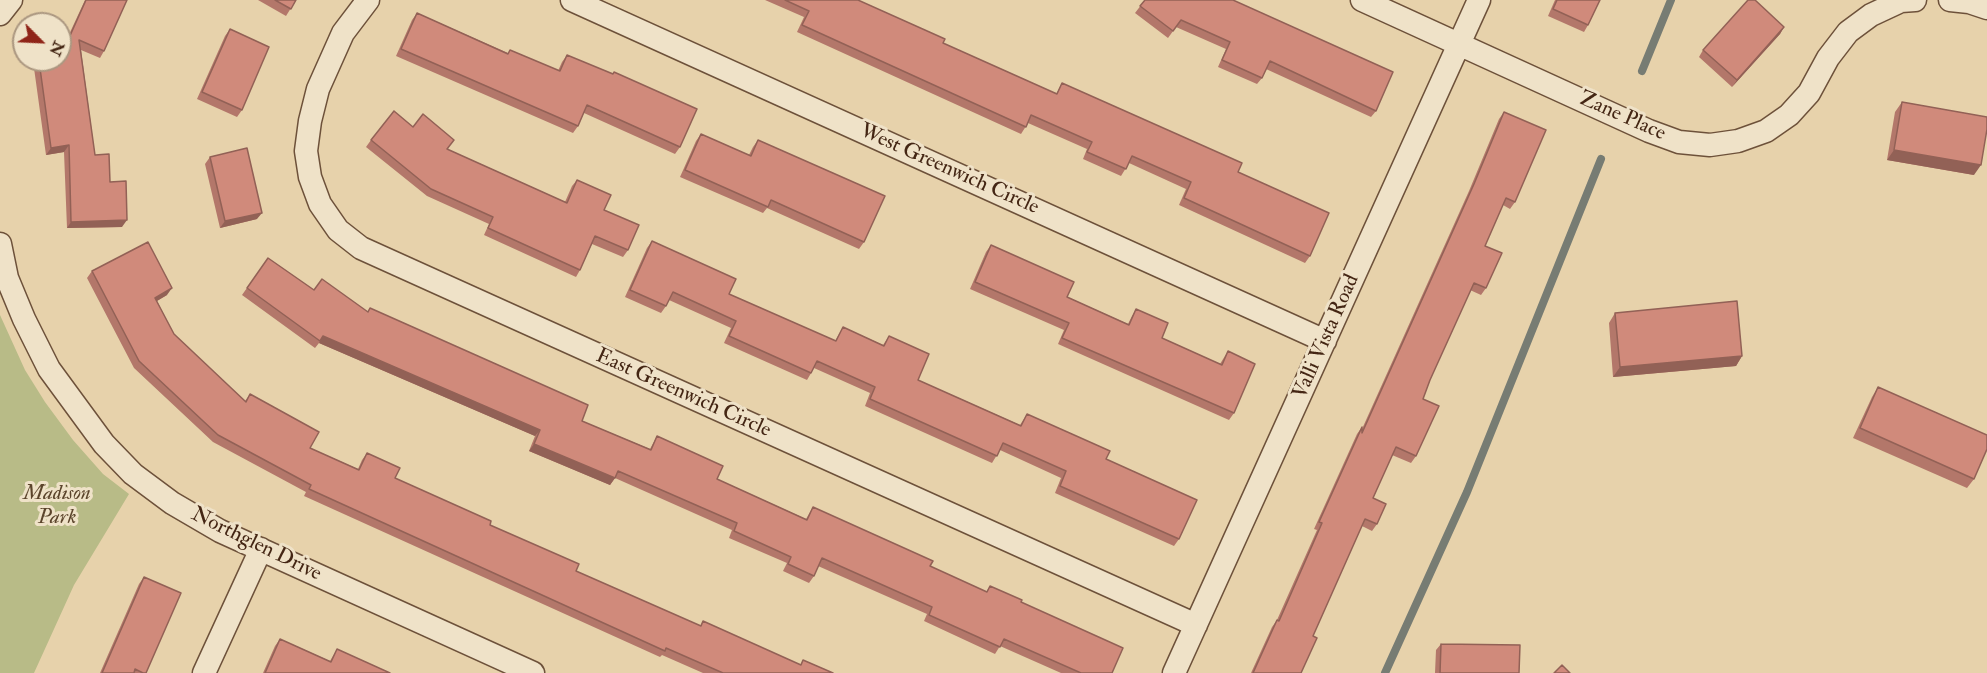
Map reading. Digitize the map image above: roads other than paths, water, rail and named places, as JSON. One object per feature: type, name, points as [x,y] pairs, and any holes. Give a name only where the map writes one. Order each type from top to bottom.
[{"type":"street","points":[[0,14],[11,0]]},
{"type":"street","name":"East Greenwich Circle","points":[[368,0],[343,33],[318,89],[306,151],[310,177],[320,204],[338,230],[361,248],[1196,625]]},
{"type":"street","name":"West Greenwich Circle","points":[[572,0],[1324,341]]},
{"type":"street","name":"Zane Place","points":[[1362,0],[1658,135],[1679,142],[1710,145],[1738,141],[1766,131],[1789,115],[1809,93],[1828,58],[1848,32],[1871,15],[1901,1],[1915,0]]},
{"type":"street","name":"Valli Vista Road","points":[[1174,673],[1479,0]]},
{"type":"street","points":[[1950,0],[1969,2],[1987,8]]},
{"type":"street","name":"Northglen Drive","points":[[0,244],[7,278],[49,369],[104,444],[133,474],[172,503],[220,531],[533,673]]},
{"type":"street","points":[[204,673],[261,549]]},
{"type":"waterway","points":[[1642,71],[1671,0]]},
{"type":"waterway","points":[[1385,673],[1467,492],[1601,159]]},
{"type":"park label","name":"Madison Park","points":[[57,506]]}]
